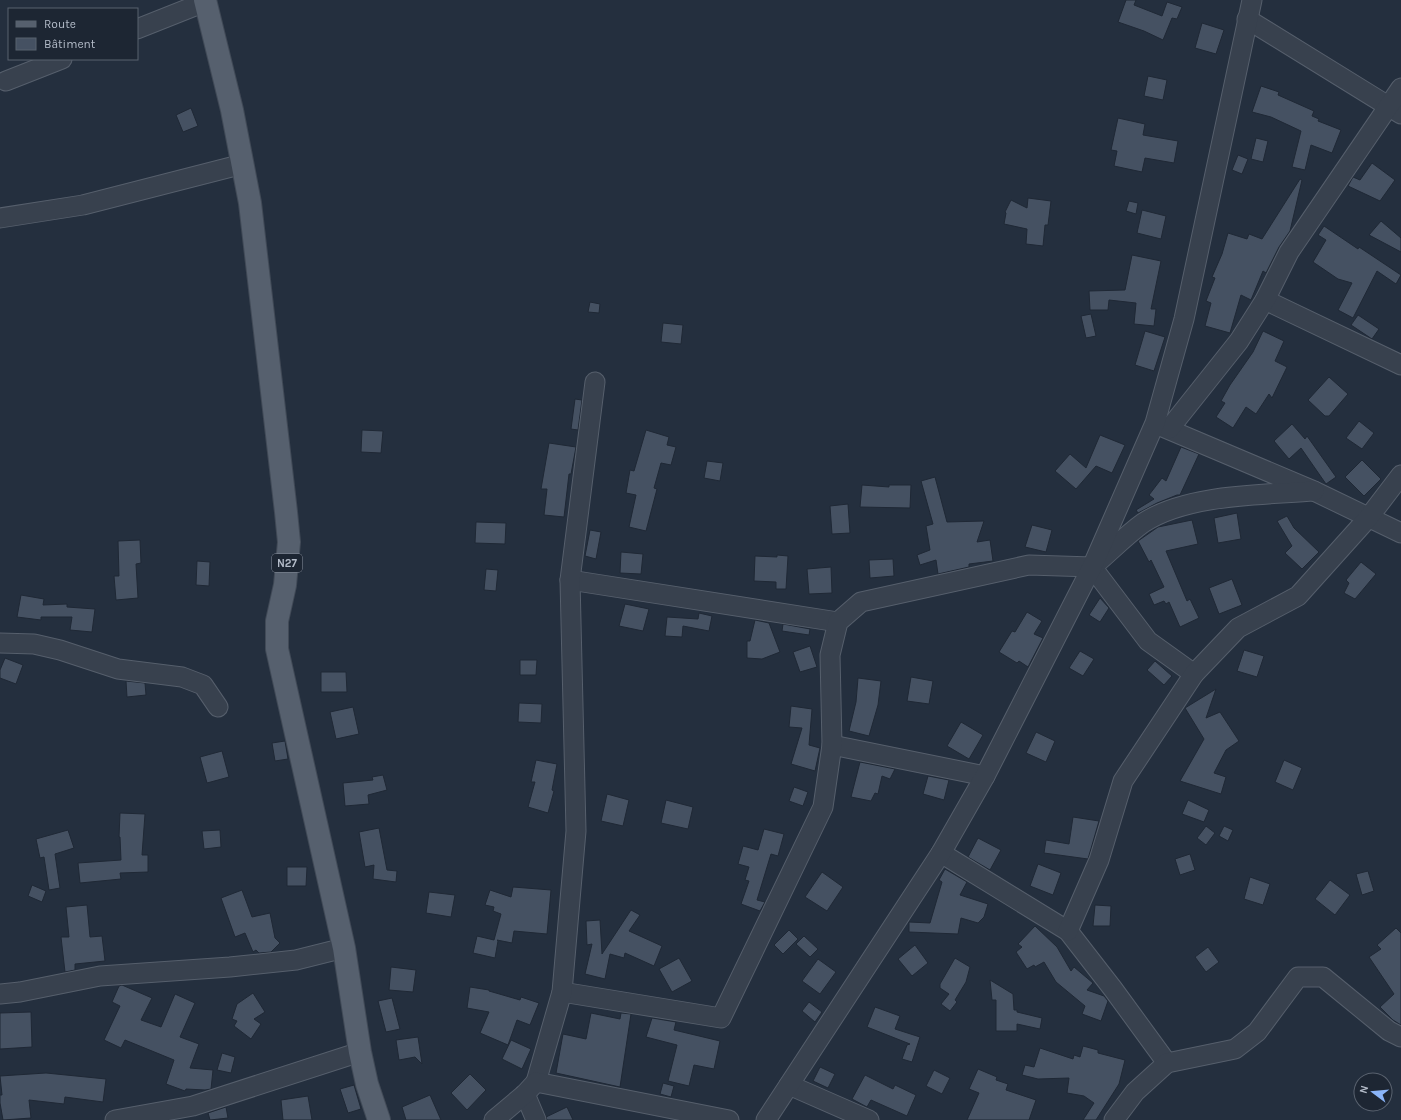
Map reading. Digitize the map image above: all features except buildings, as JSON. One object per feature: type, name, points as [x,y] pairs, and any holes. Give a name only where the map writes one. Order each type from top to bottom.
[{"type":"main road","name":"N27","points":[[205,1],[232,110],[250,203],[289,542],[285,585],[277,621],[277,649],[344,948],[360,1052],[367,1084],[379,1120]]},
{"type":"street","points":[[766,1120],[940,853],[986,776],[1162,426],[1252,0]]},
{"type":"street","points":[[138,29],[205,1]]},
{"type":"street","points":[[1247,19],[1395,110]]},
{"type":"street","points":[[6,81],[59,60]]},
{"type":"street","points":[[1162,426],[1239,341],[1265,300],[1289,252],[1395,110],[1401,88]]},
{"type":"street","points":[[0,218],[83,205],[243,164]]},
{"type":"street","points":[[1265,300],[1401,365]]},
{"type":"street","points":[[536,1120],[530,1088],[562,992],[576,831],[570,580],[595,382]]},
{"type":"street","points":[[1162,426],[1314,491],[1401,533]]},
{"type":"street","points":[[1068,931],[1099,860],[1123,781],[1194,674],[1238,628],[1298,596],[1369,517],[1401,475]]},
{"type":"street","points":[[562,992],[721,1018],[823,807],[832,746],[830,655],[838,622],[861,602],[1029,565],[1092,567],[1143,523],[1168,511],[1221,498],[1314,491]]},
{"type":"street","points":[[1092,567],[1148,641],[1194,674]]},
{"type":"street","points":[[570,580],[838,622]]},
{"type":"street","points":[[0,643],[34,644],[60,650],[118,669],[182,677],[203,685],[218,708]]},
{"type":"street","points":[[832,746],[986,776]]},
{"type":"street","points":[[940,853],[1068,931],[1167,1063]]},
{"type":"street","points":[[0,994],[20,992],[100,976],[230,967],[296,960],[344,948]]},
{"type":"street","points":[[1114,1120],[1135,1092],[1167,1063],[1235,1049],[1257,1032],[1298,977],[1323,977],[1389,1031],[1401,1037]]},
{"type":"street","points":[[115,1120],[193,1106],[360,1052]]},
{"type":"street","points":[[789,1085],[869,1120]]},
{"type":"street","points":[[494,1120],[530,1088]]},
{"type":"street","points":[[530,1088],[729,1120]]}]
